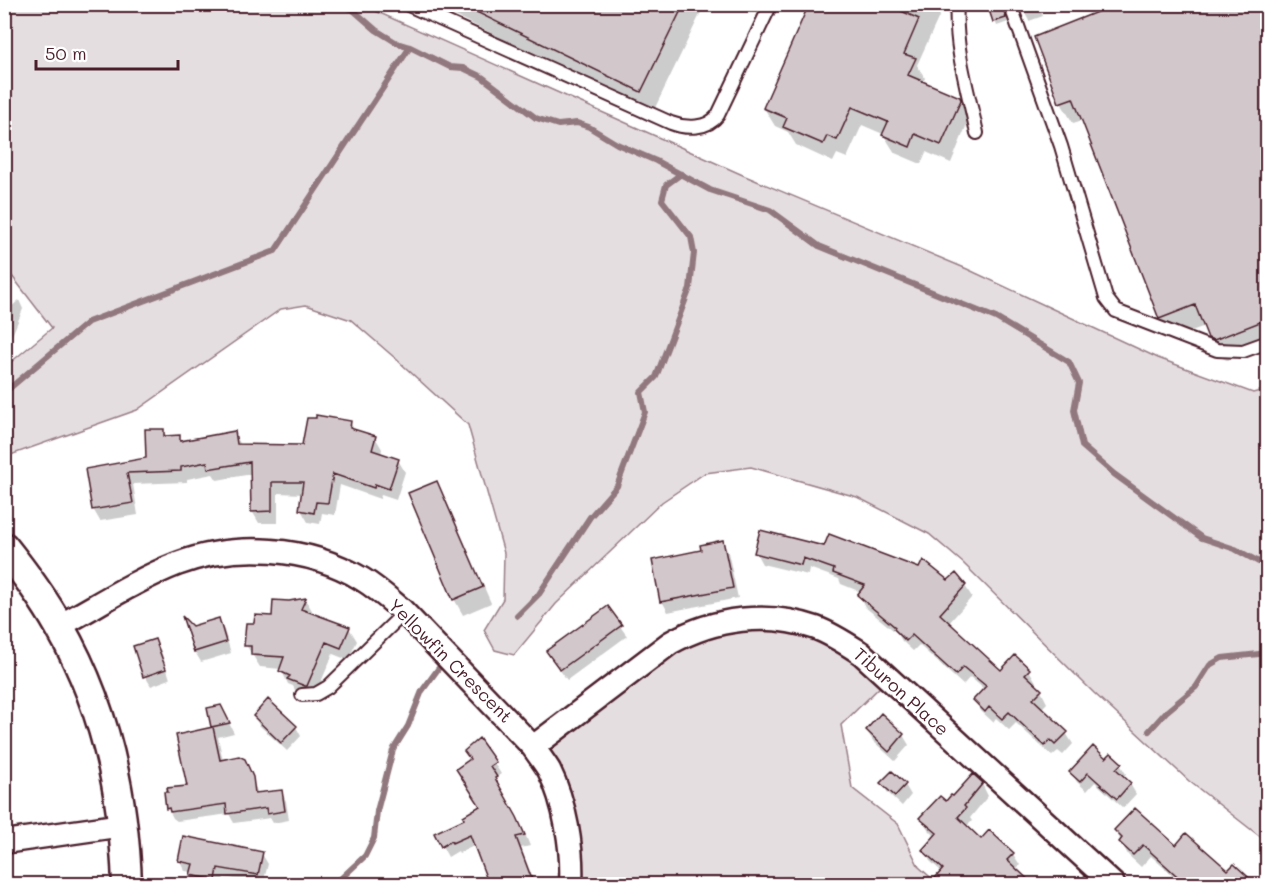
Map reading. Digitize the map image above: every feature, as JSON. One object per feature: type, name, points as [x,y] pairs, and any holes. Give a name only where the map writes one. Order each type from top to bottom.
[{"type":"street","points":[[4,547],[28,578],[59,626],[85,681],[101,724],[117,782],[123,825],[127,885]]},
{"type":"street","name":"Yellowfin Crescent","points":[[59,626],[151,575],[178,563],[206,555],[274,550],[307,557],[362,578],[405,612],[533,747],[549,771],[557,792],[570,844],[571,885]]},
{"type":"street","name":"Tiburon Place","points":[[533,747],[670,643],[689,632],[742,618],[793,623],[816,628],[861,653],[1113,885]]},
{"type":"street","points":[[4,842],[123,825]]},
{"type":"lane","points":[[406,4],[681,127],[706,124],[715,120],[771,4]]},
{"type":"lane","points":[[957,4],[956,25],[977,132]]},
{"type":"lane","points":[[1010,4],[1060,146],[1106,298],[1112,307],[1116,311],[1217,350],[1243,351],[1268,342]]},
{"type":"lane","points":[[302,695],[316,694],[328,687],[405,612]]},
{"type":"shaded area","points":[[5,4],[362,5],[745,176],[967,269],[1158,358],[1253,393],[1267,389],[1267,842],[1189,781],[1094,693],[963,563],[929,534],[857,497],[751,467],[705,473],[662,502],[556,604],[514,655],[495,650],[484,630],[503,599],[504,553],[468,425],[351,320],[306,305],[281,309],[137,410],[5,457],[5,367],[52,328],[5,267]]},
{"type":"shaded area","points":[[715,626],[817,630],[886,681],[841,725],[852,788],[898,824],[919,867],[938,884],[574,884],[536,748]]},
{"type":"building","points":[[460,4],[684,4],[641,92]]},
{"type":"building","points":[[809,4],[886,4],[919,19],[904,54],[916,58],[908,75],[960,97],[961,100],[941,145],[915,134],[910,147],[882,135],[888,122],[852,107],[837,140],[827,136],[823,144],[783,127],[787,118],[763,108]]},
{"type":"building","points":[[987,4],[1002,4],[1006,18],[993,22]]},
{"type":"building","points":[[1117,4],[1268,4],[1268,319],[1214,340],[1208,338],[1195,305],[1159,319],[1073,98],[1059,103],[1034,37]]},
{"type":"building","points":[[316,415],[351,421],[350,428],[376,436],[372,450],[399,459],[389,489],[375,484],[374,488],[333,474],[328,503],[316,502],[314,513],[299,510],[303,482],[272,482],[272,511],[251,512],[250,462],[208,469],[207,462],[181,467],[181,471],[127,473],[133,503],[92,510],[85,469],[146,458],[145,429],[164,429],[164,436],[180,435],[180,441],[235,431],[237,444],[302,445],[307,418],[316,418]]},
{"type":"building","points":[[437,481],[483,587],[453,600],[408,493]]},
{"type":"building","points":[[760,530],[824,546],[829,534],[919,568],[923,560],[948,580],[956,573],[966,585],[940,614],[1001,670],[1015,655],[1030,669],[1025,674],[1042,690],[1033,699],[1068,732],[1055,745],[1050,740],[1045,746],[1009,712],[1002,719],[989,707],[985,712],[973,700],[986,686],[963,667],[956,675],[912,635],[906,641],[894,629],[895,627],[857,595],[865,585],[833,573],[834,569],[803,558],[801,565],[754,553]]},
{"type":"building","points":[[723,540],[733,588],[660,602],[652,560],[701,550],[700,545]]},
{"type":"building","points":[[306,598],[301,609],[350,627],[341,648],[326,642],[307,686],[305,686],[287,679],[290,676],[279,671],[284,657],[251,655],[251,646],[244,646],[246,623],[254,623],[255,615],[272,616],[273,600],[289,601]]},
{"type":"building","points":[[608,606],[622,625],[560,670],[546,651]]},
{"type":"building","points":[[182,616],[192,626],[219,618],[226,642],[194,652]]},
{"type":"building","points":[[155,639],[166,669],[143,677],[133,646]]},
{"type":"building","points":[[268,699],[297,726],[281,743],[253,716]]},
{"type":"building","points":[[221,705],[230,723],[211,727],[207,708]]},
{"type":"building","points":[[881,713],[904,734],[889,752],[866,730]]},
{"type":"building","points":[[213,727],[220,760],[239,756],[245,759],[253,777],[255,793],[282,790],[285,811],[267,814],[266,808],[227,814],[226,804],[170,812],[169,808],[166,809],[164,792],[168,792],[167,788],[187,786],[176,735]]},
{"type":"building","points":[[479,738],[496,762],[490,766],[525,835],[516,837],[534,885],[489,885],[470,835],[441,847],[434,833],[464,819],[463,816],[480,806],[456,769],[470,759],[464,751]]},
{"type":"building","points":[[1093,746],[1106,758],[1111,753],[1122,763],[1116,769],[1131,783],[1117,799],[1088,773],[1080,782],[1069,772]]},
{"type":"building","points":[[892,771],[906,784],[895,796],[880,783]]},
{"type":"building","points":[[973,774],[983,783],[958,817],[981,839],[989,830],[1014,853],[1007,860],[1034,885],[943,885],[935,878],[943,869],[922,850],[937,833],[919,818],[940,796],[946,801],[951,795],[953,796]]},
{"type":"building","points":[[1135,808],[1176,845],[1186,833],[1228,870],[1234,864],[1257,885],[1187,885],[1143,845],[1133,855],[1119,842],[1122,838],[1114,830]]},
{"type":"building","points":[[183,836],[263,852],[258,875],[218,868],[216,880],[190,875],[193,864],[178,861]]},
{"type":"waterway","points":[[335,4],[352,9],[376,30],[397,43],[450,67],[463,68],[482,77],[536,118],[558,125],[577,123],[589,127],[617,144],[656,161],[710,190],[770,210],[819,246],[996,318],[1069,362],[1079,383],[1074,410],[1082,446],[1114,474],[1202,538],[1235,549],[1268,567]]},
{"type":"waterway","points":[[4,393],[88,322],[275,251],[410,47]]},
{"type":"waterway","points":[[517,616],[539,594],[590,517],[617,486],[645,412],[641,392],[656,377],[690,288],[694,253],[691,237],[662,200],[666,185],[681,174]]},
{"type":"waterway","points":[[1149,731],[1166,712],[1196,687],[1210,665],[1222,658],[1268,653]]},
{"type":"waterway","points":[[335,884],[365,856],[374,838],[377,811],[393,750],[408,726],[422,691],[438,669]]}]
